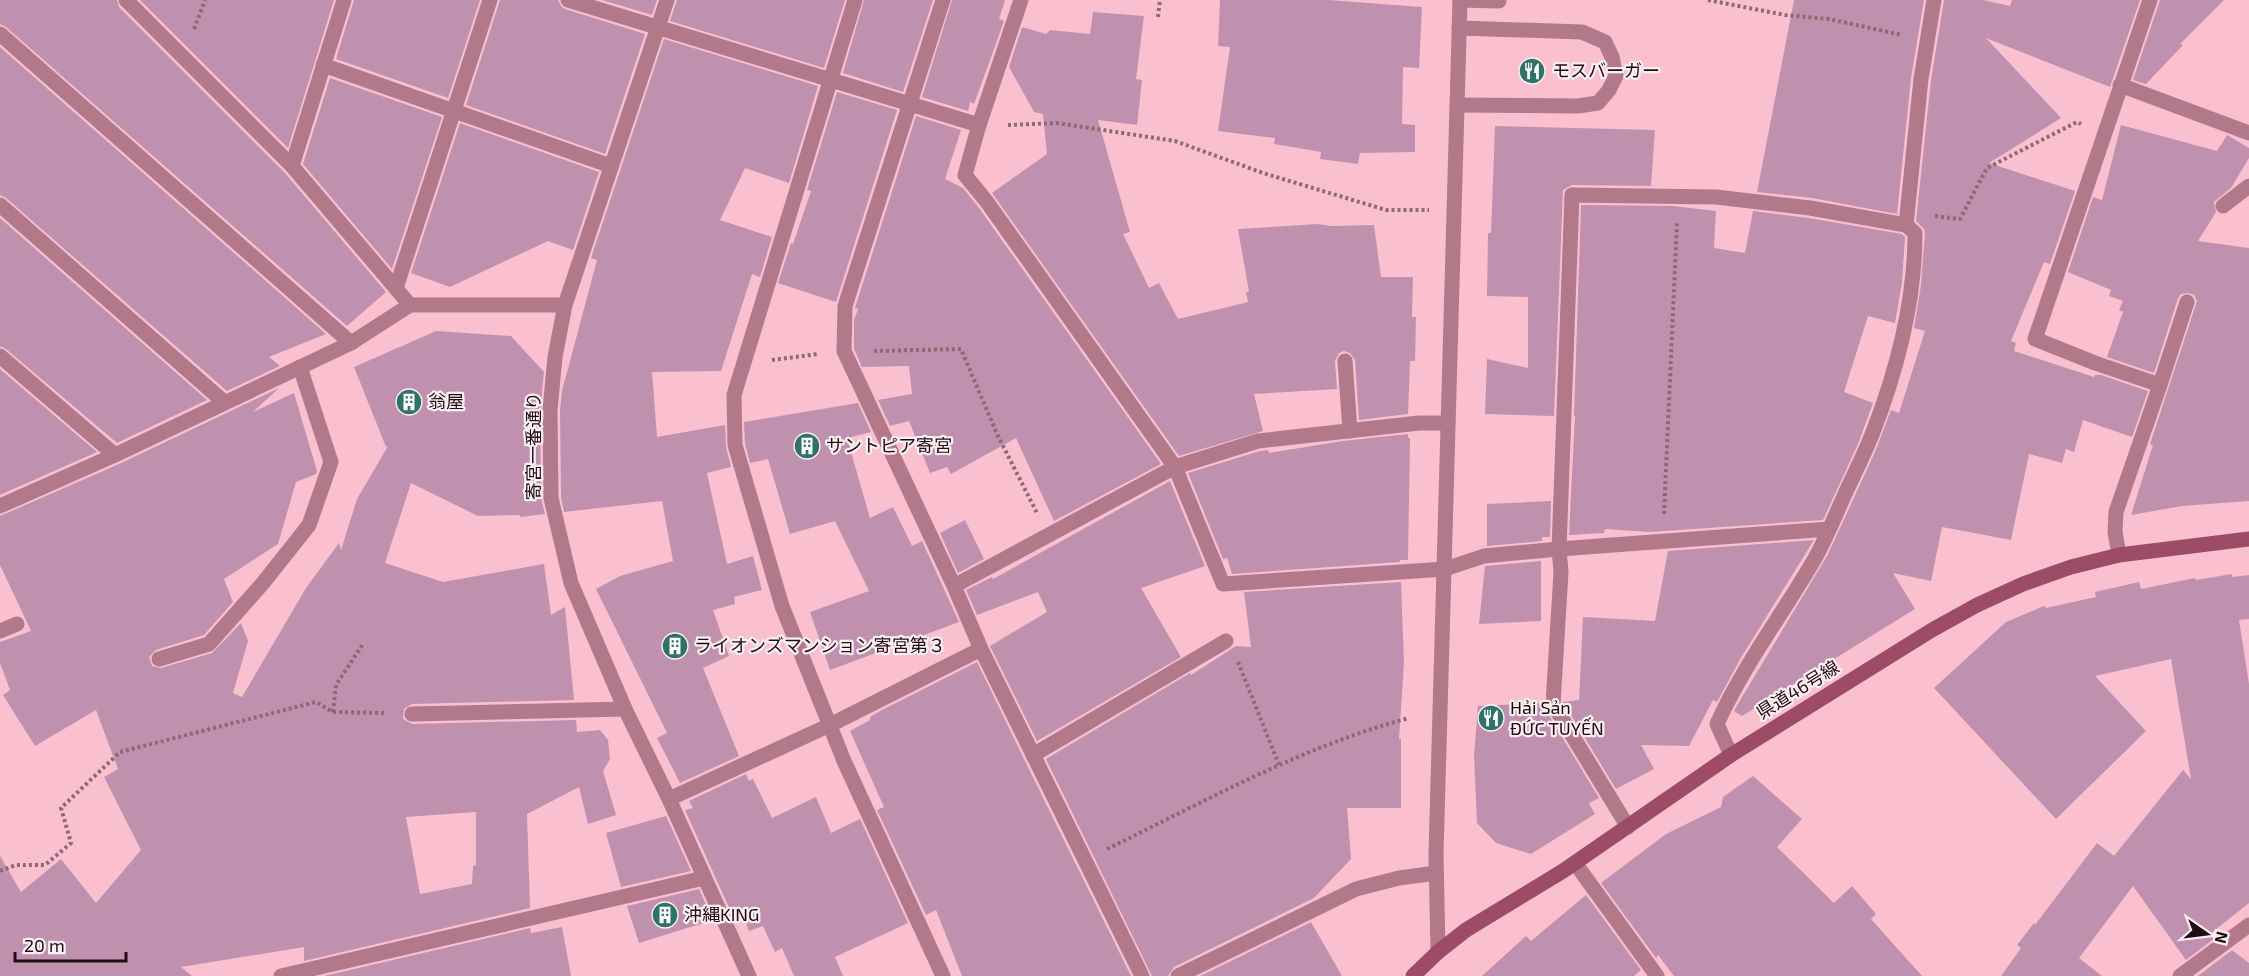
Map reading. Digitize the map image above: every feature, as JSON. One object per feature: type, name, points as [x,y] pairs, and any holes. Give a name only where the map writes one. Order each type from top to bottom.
[{"type":"main road","name":"県道46号線","points":[[1413,976],[1466,930],[1575,862],[1731,755],[1932,630],[1977,605],[2023,584],[2071,567],[2119,555],[2249,539]]},
{"type":"street","points":[[126,0],[292,166],[410,305]]},
{"type":"street","points":[[292,166],[344,0]]},
{"type":"street","points":[[396,288],[490,0]]},
{"type":"street","points":[[568,0],[979,125]]},
{"type":"street","name":"寄宮一番通り","points":[[667,0],[565,305],[555,357],[550,410],[551,498],[571,583],[625,709],[669,799],[749,976]]},
{"type":"street","points":[[855,0],[734,395],[735,445],[782,606],[844,761],[943,976]]},
{"type":"street","points":[[944,0],[846,306],[844,351],[954,586],[981,650],[1142,976]]},
{"type":"street","points":[[1021,0],[979,125],[965,176],[987,202],[1175,466],[1223,584],[1445,569],[1484,556],[1829,529]]},
{"type":"street","points":[[1438,952],[1436,873],[1460,0],[1499,1]]},
{"type":"street","points":[[1731,755],[1717,724],[1731,692],[1815,558],[1873,433],[1893,375],[1909,301],[1915,254],[1915,233],[1906,219],[1922,79],[1934,0]]},
{"type":"street","points":[[2150,0],[2035,339],[2095,363],[2160,385]]},
{"type":"street","points":[[1457,105],[1578,106],[1599,103],[1616,76],[1612,57],[1605,42],[1582,32],[1459,28]]},
{"type":"street","points":[[0,34],[351,343]]},
{"type":"street","points":[[323,65],[611,166]]},
{"type":"street","points":[[2120,85],[2249,133]]},
{"type":"street","points":[[2223,206],[2249,186]]},
{"type":"street","points":[[1628,826],[1553,704],[1561,572],[1559,549],[1572,195],[1716,197],[1906,219]]},
{"type":"street","points":[[0,205],[224,402]]},
{"type":"street","points":[[2119,555],[2115,532],[2115,512],[2187,302]]},
{"type":"street","points":[[0,506],[115,455],[351,343],[410,305],[565,305]]},
{"type":"street","points":[[0,356],[115,455]]},
{"type":"street","points":[[1345,361],[1350,431]]},
{"type":"street","points":[[159,659],[209,644],[263,583],[309,525],[331,462],[300,367]]},
{"type":"street","points":[[954,586],[1175,466],[1258,441],[1419,423],[1448,423]]},
{"type":"street","points":[[0,631],[17,624]]},
{"type":"street","points":[[1033,755],[1226,641]]},
{"type":"street","points":[[669,799],[830,725],[981,650]]},
{"type":"street","points":[[412,714],[625,709]]},
{"type":"street","points":[[1575,862],[1657,976]]},
{"type":"street","points":[[1178,976],[1356,890],[1400,878],[1436,873]]},
{"type":"street","points":[[280,976],[704,878]]},
{"type":"street","points":[[2180,976],[2249,925]]},
{"type":"path","points":[[1158,17],[1160,0]]},
{"type":"path","points":[[1708,0],[1785,15],[1829,19],[1928,40]]},
{"type":"path","points":[[1906,219],[1960,219],[1987,168],[2077,122],[2104,133]]},
{"type":"path","points":[[979,125],[1057,123],[1175,141],[1263,173],[1386,210],[1454,210]]},
{"type":"path","points":[[1663,542],[1678,197]]},
{"type":"path","points":[[744,363],[844,351],[961,349],[997,434],[1048,535]]},
{"type":"path","points":[[1226,641],[1231,654],[1236,657],[1279,765]]},
{"type":"path","points":[[333,712],[336,685],[363,644]]},
{"type":"path","points":[[0,871],[16,865],[45,865],[71,843],[61,808],[120,752],[316,702],[333,712],[412,714]]},
{"type":"path","points":[[1085,860],[1279,765],[1362,731],[1409,718]]},
{"type":"building","points":[[0,0],[117,0],[119,7],[285,173],[386,292],[347,326],[0,24]]},
{"type":"building","points":[[140,0],[334,0],[288,148]]},
{"type":"building","points":[[354,0],[480,0],[448,98],[336,59]]},
{"type":"building","points":[[500,0],[558,0],[565,9],[645,34],[605,154],[466,105]]},
{"type":"building","points":[[602,0],[657,0],[652,15]]},
{"type":"building","points":[[677,0],[845,0],[824,68],[670,21]]},
{"type":"building","points":[[864,0],[933,0],[903,92],[843,73]]},
{"type":"building","points":[[952,0],[1005,0],[999,19],[1004,21],[974,104],[970,102],[968,111],[922,97]]},
{"type":"building","points":[[1220,0],[1328,0],[1422,7],[1419,68],[1403,67],[1402,124],[1415,125],[1415,152],[1360,153],[1358,164],[1320,159],[1321,152],[1274,144],[1275,138],[1218,131],[1230,47],[1218,46]]},
{"type":"building","points":[[1794,0],[1924,0],[1911,78],[1897,214],[1812,198],[1757,192]]},
{"type":"building","points":[[1944,0],[1983,0],[2010,6],[2012,0],[2140,0],[2110,87],[1986,38],[2061,118],[1989,163],[2075,191],[2050,264],[2044,262],[2011,341],[2016,343],[2014,351],[2094,377],[2101,375],[2148,391],[2132,437],[2083,420],[2074,452],[2066,449],[2062,463],[2029,454],[2011,540],[1942,527],[1931,581],[1893,573],[1915,609],[1742,716],[1734,711],[1736,707],[1827,556],[1875,452],[1891,410],[1899,413],[1925,331],[1914,328],[1921,285],[1925,233],[1916,221],[1931,80]]},
{"type":"building","points":[[2160,0],[2224,0],[2180,44],[2183,45],[2146,84],[2133,80]]},
{"type":"building","points":[[1093,12],[1144,16],[1136,79],[1142,80],[1137,125],[1098,120],[1130,232],[1123,234],[1149,288],[1159,283],[1178,319],[1248,302],[1246,292],[1249,292],[1238,229],[1318,224],[1374,225],[1381,277],[1413,277],[1412,317],[1416,317],[1415,361],[1410,361],[1408,414],[1359,420],[1355,360],[1350,353],[1344,351],[1339,353],[1335,361],[1337,389],[1254,394],[1263,431],[1179,456],[992,193],[1047,154],[1043,114],[1034,112],[1009,67],[1022,27],[1046,34],[1050,30],[1090,34]]},
{"type":"building","points":[[664,39],[818,86],[789,183],[745,168],[720,220],[772,237],[760,277],[752,274],[721,371],[652,372],[657,437],[725,425],[726,447],[731,467],[707,473],[727,564],[753,556],[762,590],[734,597],[735,604],[713,610],[729,656],[703,668],[739,756],[680,783],[657,738],[667,733],[596,589],[620,576],[673,561],[662,501],[564,512],[561,497],[560,410],[562,391],[597,260],[591,258]]},
{"type":"building","points":[[0,47],[326,334],[269,357],[280,366],[227,391],[0,195]]},
{"type":"building","points":[[330,78],[442,117],[392,269],[303,164]]},
{"type":"building","points":[[837,92],[897,110],[836,302],[778,283],[811,191],[807,190]]},
{"type":"building","points":[[916,116],[961,130],[945,179],[963,188],[979,208],[1161,464],[1054,521],[1016,438],[951,474],[947,467],[930,473],[909,421],[890,426],[878,400],[912,394],[909,366],[862,367],[854,349],[854,320],[858,309],[855,308]]},
{"type":"building","points":[[460,123],[599,172],[573,250],[548,241],[450,287],[411,273]]},
{"type":"building","points":[[2121,125],[2217,151],[2227,135],[2249,148],[2249,158],[2231,188],[2214,202],[2216,212],[2198,241],[2249,248],[2249,501],[2182,506],[2131,515],[2153,445],[2150,444],[2197,301],[2194,295],[2189,293],[2181,294],[2178,298],[2154,373],[2107,357],[2123,312],[2119,310],[2123,301],[2109,296],[2111,290],[2068,272],[2093,197],[2102,200]]},
{"type":"building","points":[[1495,126],[1655,130],[1651,186],[1572,185],[1563,190],[1554,416],[1485,414],[1487,359],[1528,368],[1528,297],[1487,296],[1488,233],[1491,233]]},
{"type":"building","points":[[1581,205],[1673,206],[1716,211],[1714,248],[1745,253],[1753,211],[1809,218],[1902,234],[1905,237],[1902,282],[1895,323],[1868,316],[1844,392],[1873,403],[1858,444],[1823,520],[1650,532],[1605,529],[1604,533],[1569,535]]},
{"type":"building","points":[[0,218],[207,400],[117,443],[0,346]]},
{"type":"building","points":[[436,331],[511,336],[544,372],[540,410],[541,498],[545,514],[520,517],[520,515],[478,516],[411,483],[385,563],[443,582],[544,564],[551,615],[565,607],[574,700],[412,704],[404,709],[403,719],[412,724],[576,720],[577,732],[600,730],[608,740],[610,759],[603,771],[616,815],[588,824],[579,787],[527,814],[530,908],[304,961],[304,947],[181,967],[192,976],[0,976],[0,856],[21,892],[61,859],[96,903],[141,850],[104,777],[118,769],[96,710],[35,746],[3,695],[10,690],[0,663],[0,642],[31,631],[0,565],[0,516],[119,464],[279,388],[253,412],[294,393],[317,471],[316,474],[296,482],[278,544],[224,579],[233,602],[204,635],[156,650],[149,657],[152,666],[161,668],[212,653],[241,623],[248,641],[233,693],[242,697],[306,588],[339,543],[341,550],[357,499],[388,446],[386,447],[354,367]],"holes":[[[476,812],[476,865],[473,866],[472,884],[420,894],[406,817]]]},
{"type":"building","points":[[0,369],[97,452],[0,495]]},
{"type":"building","points":[[858,403],[871,432],[847,438],[870,518],[893,507],[912,546],[922,541],[959,622],[830,670],[810,612],[869,591],[835,521],[790,534],[768,459],[750,463],[745,444],[744,422]]},
{"type":"building","points":[[1408,434],[1410,438],[1408,560],[1232,574],[1227,558],[1223,559],[1188,473],[1260,451],[1268,450],[1269,453],[1343,441]]},
{"type":"building","points":[[1170,481],[1205,566],[1141,588],[1181,657],[1037,741],[990,646],[1047,612],[1038,592],[977,615],[966,590],[992,577],[993,579]]},
{"type":"building","points":[[1551,501],[1550,537],[1542,537],[1542,541],[1487,546],[1487,504]]},
{"type":"building","points":[[965,520],[984,559],[958,573],[940,533]]},
{"type":"building","points":[[1814,540],[1742,656],[1717,702],[1713,700],[1689,746],[1641,745],[1654,769],[1616,789],[1563,702],[1579,700],[1583,617],[1655,621],[1668,551]]},
{"type":"building","points":[[1541,561],[1541,621],[1479,624],[1485,566]]},
{"type":"building","points":[[2232,574],[2232,577],[2249,575],[2249,619],[2239,620],[2249,684],[2249,903],[2210,934],[2215,938],[2186,960],[2133,886],[2079,958],[2102,976],[2001,976],[2021,948],[2017,945],[2034,923],[2035,925],[2097,843],[2114,856],[2183,770],[2191,779],[2171,659],[2095,676],[2146,731],[2056,819],[1934,688],[2006,622],[2044,606],[2046,608],[2096,597],[2095,592],[2139,582],[2141,589],[2195,578],[2196,580]]},
{"type":"building","points":[[1401,582],[1404,663],[1399,739],[1401,739],[1401,808],[1347,808],[1351,859],[1314,898],[1174,967],[1168,976],[1152,976],[1046,759],[1190,673],[1191,675],[1236,646],[1251,647],[1244,592]]},
{"type":"building","points":[[977,662],[1131,976],[962,976],[936,910],[926,915],[877,810],[884,807],[850,731],[870,720],[870,717],[880,711]]},
{"type":"building","points":[[1543,703],[1599,798],[1589,803],[1595,814],[1531,854],[1496,843],[1477,823],[1474,755],[1478,706]]},
{"type":"building","points":[[746,774],[749,781],[753,779],[772,818],[816,797],[831,833],[860,819],[908,923],[835,957],[843,976],[794,976],[782,948],[775,952],[763,926],[749,931],[741,911],[732,914],[685,810],[693,808],[689,801]]},
{"type":"building","points":[[1753,776],[1802,819],[1777,847],[1834,903],[1852,886],[1876,914],[1871,919],[1922,976],[1674,976],[1658,955],[1656,958],[1601,883],[1666,834],[1721,807],[1723,797]]},
{"type":"building","points":[[666,816],[691,871],[621,887],[606,833]]},
{"type":"building","name":"沖縄KING","points":[[699,889],[713,920],[639,943],[627,906]]},
{"type":"building","points":[[1586,895],[1641,970],[1634,976],[1482,976],[1526,936],[1531,941]]},
{"type":"building","points":[[1311,922],[1342,976],[1200,976]]},
{"type":"building","points":[[562,927],[571,976],[324,976],[530,928],[531,933]]},
{"type":"building","points":[[2232,950],[2249,963],[2249,976],[2198,976]]},
{"type":"place","name":"モスバーガー","points":[[1532,71]]},
{"type":"place","name":"翁屋","points":[[409,402]]},
{"type":"place","name":"サントピア寄宮","points":[[807,446]]},
{"type":"place","name":"ライオンズマンション寄宮第３","points":[[675,646]]},
{"type":"place","name":"Hải Sản ĐỨC TUYẾN","points":[[1491,718]]},
{"type":"place","name":"沖縄KING","points":[[665,915]]}]
